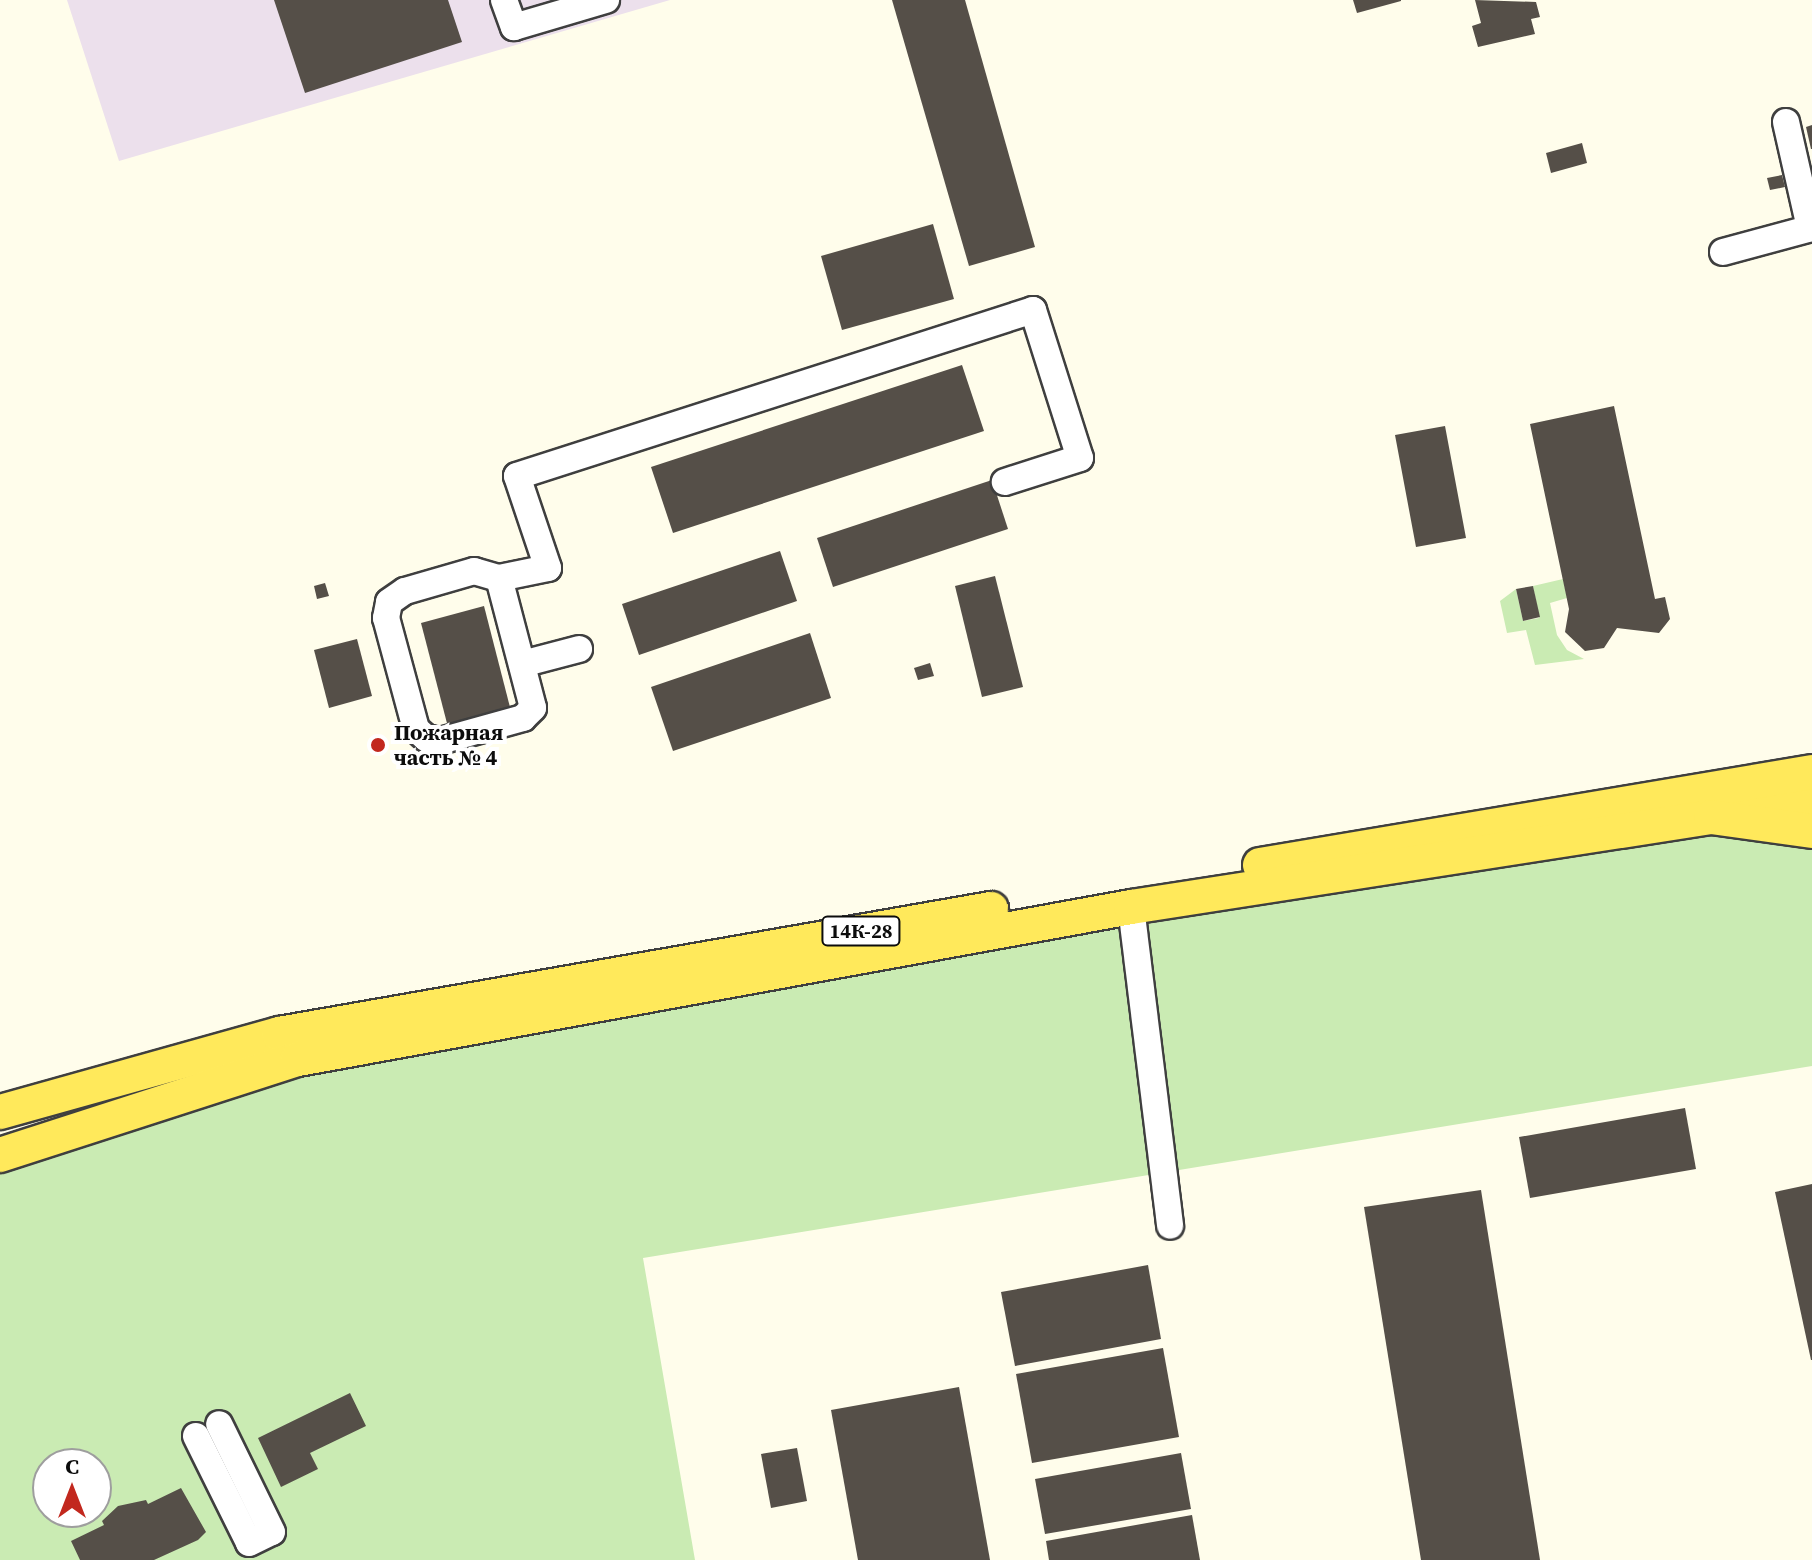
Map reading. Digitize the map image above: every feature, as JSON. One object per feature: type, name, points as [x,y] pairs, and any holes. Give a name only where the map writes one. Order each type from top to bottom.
[{"type":"main road","points":[[1731,789],[1812,764]]},
{"type":"main road","name":"14К-28","points":[[0,1112],[279,1034],[684,960],[1731,789],[1812,772]]},
{"type":"main road","points":[[1711,817],[1812,799]]},
{"type":"main road","points":[[1711,817],[1812,831]]},
{"type":"main road","name":"14К-28","points":[[0,1155],[298,1059],[1131,907],[1711,817]]},
{"type":"street","points":[[504,0],[514,27],[606,0]]},
{"type":"street","points":[[1723,252],[1811,228],[1786,122]]},
{"type":"street","points":[[499,578],[533,708],[523,718],[440,741],[416,729],[386,618],[389,602],[405,591],[474,571],[499,578],[548,568],[517,476],[1033,310],[1080,458],[1005,482]]},
{"type":"street","points":[[522,664],[579,649]]},
{"type":"street","points":[[1131,907],[1170,1226]]},
{"type":"shaded area","points":[[67,0],[670,0],[119,161]]},
{"type":"green space","points":[[1563,579],[1567,598],[1550,603],[1557,635],[1567,650],[1584,659],[1535,665],[1526,630],[1507,633],[1500,601],[1516,589],[1523,621],[1539,618],[1533,586]]},
{"type":"green space","points":[[1724,827],[1812,841],[1812,1066],[643,1258],[695,1560],[0,1560],[0,1168],[320,1063]]},
{"type":"building","points":[[274,0],[448,0],[462,42],[305,93]]},
{"type":"building","points":[[892,0],[965,0],[1035,247],[969,266]]},
{"type":"building","points":[[1353,0],[1401,0],[1401,1],[1357,13]]},
{"type":"building","points":[[1475,0],[1536,2],[1540,17],[1531,19],[1535,34],[1478,47],[1472,26],[1481,23]]},
{"type":"building","points":[[1812,125],[1812,149],[1811,149],[1806,127]]},
{"type":"building","points":[[1582,143],[1587,163],[1551,173],[1546,153]]},
{"type":"building","points":[[1782,175],[1785,187],[1770,190],[1767,178]]},
{"type":"building","points":[[933,224],[954,299],[842,330],[821,256]]},
{"type":"building","points":[[962,365],[984,431],[673,533],[651,467]]},
{"type":"building","points":[[1614,406],[1655,599],[1665,597],[1670,619],[1659,633],[1617,628],[1604,648],[1585,651],[1565,632],[1569,609],[1530,424]]},
{"type":"building","points":[[1445,426],[1466,538],[1416,547],[1395,435]]},
{"type":"building","points":[[992,480],[1008,529],[833,587],[817,538]]},
{"type":"building","points":[[780,551],[797,601],[639,655],[622,604]]},
{"type":"building","points":[[995,576],[1023,687],[982,697],[955,586]]},
{"type":"building","points":[[325,583],[329,596],[317,599],[314,586]]},
{"type":"building","points":[[1533,586],[1540,617],[1523,621],[1516,589]]},
{"type":"building","points":[[484,606],[512,715],[449,731],[421,623]]},
{"type":"building","points":[[810,633],[831,698],[673,751],[651,687]]},
{"type":"building","points":[[357,639],[372,696],[329,708],[314,650]]},
{"type":"building","points":[[930,663],[934,676],[918,680],[914,668]]},
{"type":"building","points":[[1685,1108],[1696,1169],[1530,1198],[1519,1137]]},
{"type":"building","points":[[1812,1184],[1812,1360],[1811,1360],[1775,1192]]},
{"type":"building","points":[[1481,1190],[1540,1560],[1421,1560],[1364,1207]]},
{"type":"building","points":[[1148,1265],[1161,1339],[1015,1366],[1001,1292]]},
{"type":"building","points":[[1163,1348],[1179,1437],[1032,1463],[1016,1374]]},
{"type":"building","points":[[959,1387],[990,1560],[858,1560],[831,1410]]},
{"type":"building","points":[[350,1393],[366,1426],[310,1453],[318,1469],[281,1487],[258,1438]]},
{"type":"building","points":[[797,1448],[807,1501],[771,1508],[761,1454]]},
{"type":"building","points":[[1181,1453],[1191,1509],[1045,1534],[1035,1479]]},
{"type":"building","points":[[181,1488],[206,1532],[198,1540],[154,1560],[80,1560],[71,1541],[98,1528],[112,1528],[112,1512],[118,1506],[146,1500],[148,1504]]},
{"type":"building","points":[[1192,1515],[1200,1560],[1049,1560],[1046,1541]]},
{"type":"place","name":"Пожарная часть № 4","points":[[378,745]]}]
